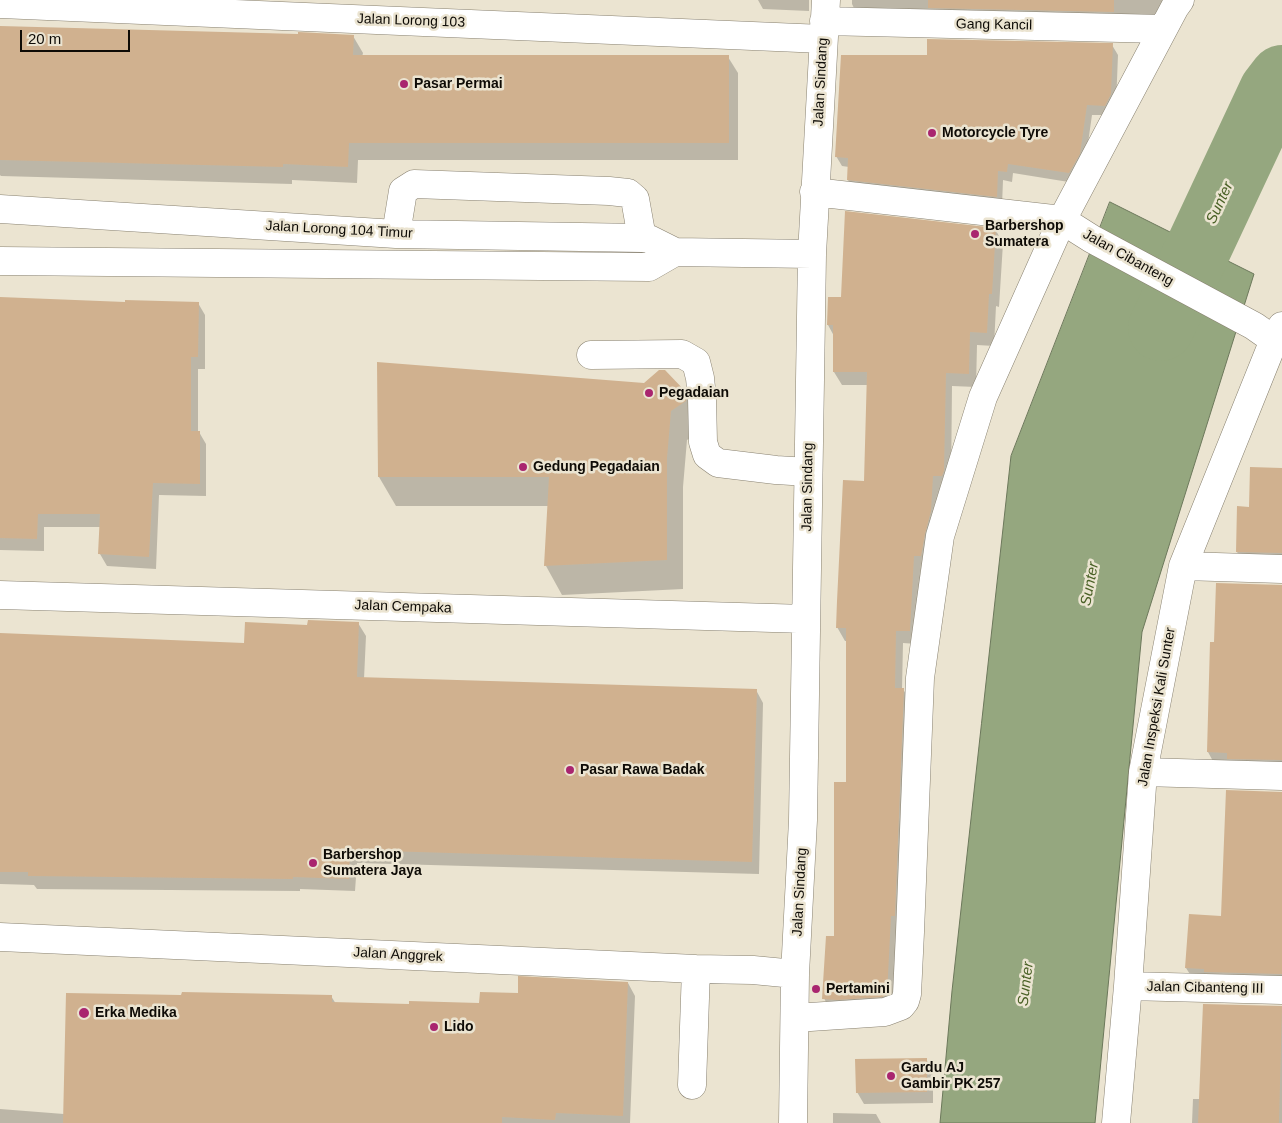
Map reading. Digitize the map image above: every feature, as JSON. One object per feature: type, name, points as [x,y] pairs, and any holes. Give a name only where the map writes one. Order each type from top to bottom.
[{"type":"street","points":[[795,1018],[885,1012],[901,1006],[905,1001],[910,932],[920,678],[940,536],[983,397],[1062,220],[1180,0]]},
{"type":"street","name":"Jalan Lorong 103","points":[[0,4],[824,20]]},
{"type":"street","name":"Gang Kancil","points":[[824,20],[1163,29]]},
{"type":"street","name":"Jalan Sindang","points":[[793,1123],[795,974],[803,820],[812,254],[824,20]]},
{"type":"street","points":[[396,234],[403,191],[414,184],[628,193],[635,199],[642,238]]},
{"type":"street","name":"Jalan Cibanteng","points":[[814,192],[1062,220],[1092,239],[1273,334]]},
{"type":"street","name":"Jalan Lorong 104 Timur","points":[[0,209],[396,234],[642,238],[649,239],[675,252],[812,254]]},
{"type":"street","points":[[0,260],[649,267],[675,252]]},
{"type":"street","name":"Jalan Inspeksi Kali Sunter","points":[[1116,1123],[1143,772],[1183,566],[1273,334]]},
{"type":"street","points":[[591,356],[682,354],[696,362],[700,378],[703,442],[707,455],[718,463],[808,472]]},
{"type":"street","points":[[1183,566],[1282,570]]},
{"type":"street","name":"Jalan Cempaka","points":[[0,595],[806,619]]},
{"type":"street","points":[[1143,772],[1282,776]]},
{"type":"street","name":"Jalan Anggrek","points":[[0,937],[753,970],[795,974]]},
{"type":"street","points":[[692,1085],[696,969]]},
{"type":"street","name":"Jalan Cibanteng III","points":[[1128,986],[1282,990]]},
{"type":"water","points":[[1110,202],[1254,274],[1142,632],[1095,1123],[940,1123],[952,991],[1011,456]]},
{"type":"building","points":[[928,0],[1114,0],[1114,12],[928,8]]},
{"type":"building","points":[[0,26],[298,34],[298,32],[354,35],[353,55],[729,55],[729,143],[349,143],[348,167],[283,164],[283,167],[0,160]]},
{"type":"building","points":[[927,39],[1113,43],[1111,94],[1105,106],[1087,105],[1080,154],[1069,173],[1008,164],[1007,172],[998,171],[997,197],[847,180],[848,158],[835,157],[841,55],[927,55]]},
{"type":"building","points":[[845,211],[996,228],[992,294],[989,294],[987,333],[970,332],[969,374],[946,373],[944,471],[942,476],[933,476],[931,511],[921,556],[914,556],[910,631],[896,631],[895,688],[904,688],[895,916],[891,916],[887,995],[837,1000],[822,999],[826,936],[834,936],[834,782],[846,782],[846,628],[836,628],[837,601],[843,480],[864,481],[867,372],[833,372],[833,325],[827,325],[828,297],[841,297]]},
{"type":"building","points":[[0,297],[125,302],[125,300],[199,302],[198,357],[191,357],[191,431],[200,431],[200,484],[153,483],[149,557],[98,554],[100,514],[38,514],[37,539],[0,538]]},
{"type":"building","name":"Gedung Pegadaian","points":[[377,362],[644,383],[659,370],[665,370],[686,392],[686,401],[671,411],[667,458],[667,560],[544,566],[549,477],[378,477]]},
{"type":"building","points":[[1250,467],[1282,468],[1282,553],[1236,552],[1237,506],[1249,507]]},
{"type":"building","points":[[1216,583],[1282,585],[1282,760],[1227,759],[1227,753],[1207,752],[1210,642],[1214,642]]},
{"type":"building","points":[[308,620],[359,622],[357,677],[757,689],[752,862],[350,850],[349,879],[28,876],[28,872],[0,872],[0,633],[244,643],[245,622],[307,625]]},
{"type":"building","points":[[1226,790],[1282,792],[1282,974],[1204,972],[1204,969],[1185,968],[1189,914],[1221,916]]},
{"type":"building","points":[[518,976],[628,982],[623,1116],[556,1113],[555,1120],[502,1117],[502,1123],[63,1123],[66,993],[181,995],[182,992],[332,995],[332,1002],[409,1004],[409,1001],[479,1003],[480,992],[518,993]]},
{"type":"building","points":[[1203,1004],[1282,1006],[1279,1123],[1198,1123]]},
{"type":"building","name":"Gardu AJ Gambir PK 257","points":[[927,1058],[927,1092],[856,1093],[855,1059]]},
{"type":"waterway","name":"Sunter","points":[[1161,328],[1272,91],[1282,78]]},
{"type":"place","name":"Pasar Permai","points":[[404,84]]},
{"type":"place","name":"Motorcycle Tyre","points":[[932,133]]},
{"type":"place","name":"Barbershop Sumatera","points":[[975,234]]},
{"type":"place","name":"Pegadaian","points":[[649,393]]},
{"type":"place","name":"Gedung Pegadaian","points":[[523,467]]},
{"type":"place","name":"Pasar Rawa Badak","points":[[570,770]]},
{"type":"place","name":"Barbershop Sumatera Jaya","points":[[313,863]]},
{"type":"place","name":"Pertamini","points":[[816,989]]},
{"type":"place","name":"Erka Medika","points":[[84,1013]]},
{"type":"place","name":"Lido","points":[[434,1027]]},
{"type":"place","name":"Gardu AJ Gambir PK 257","points":[[891,1076]]}]
